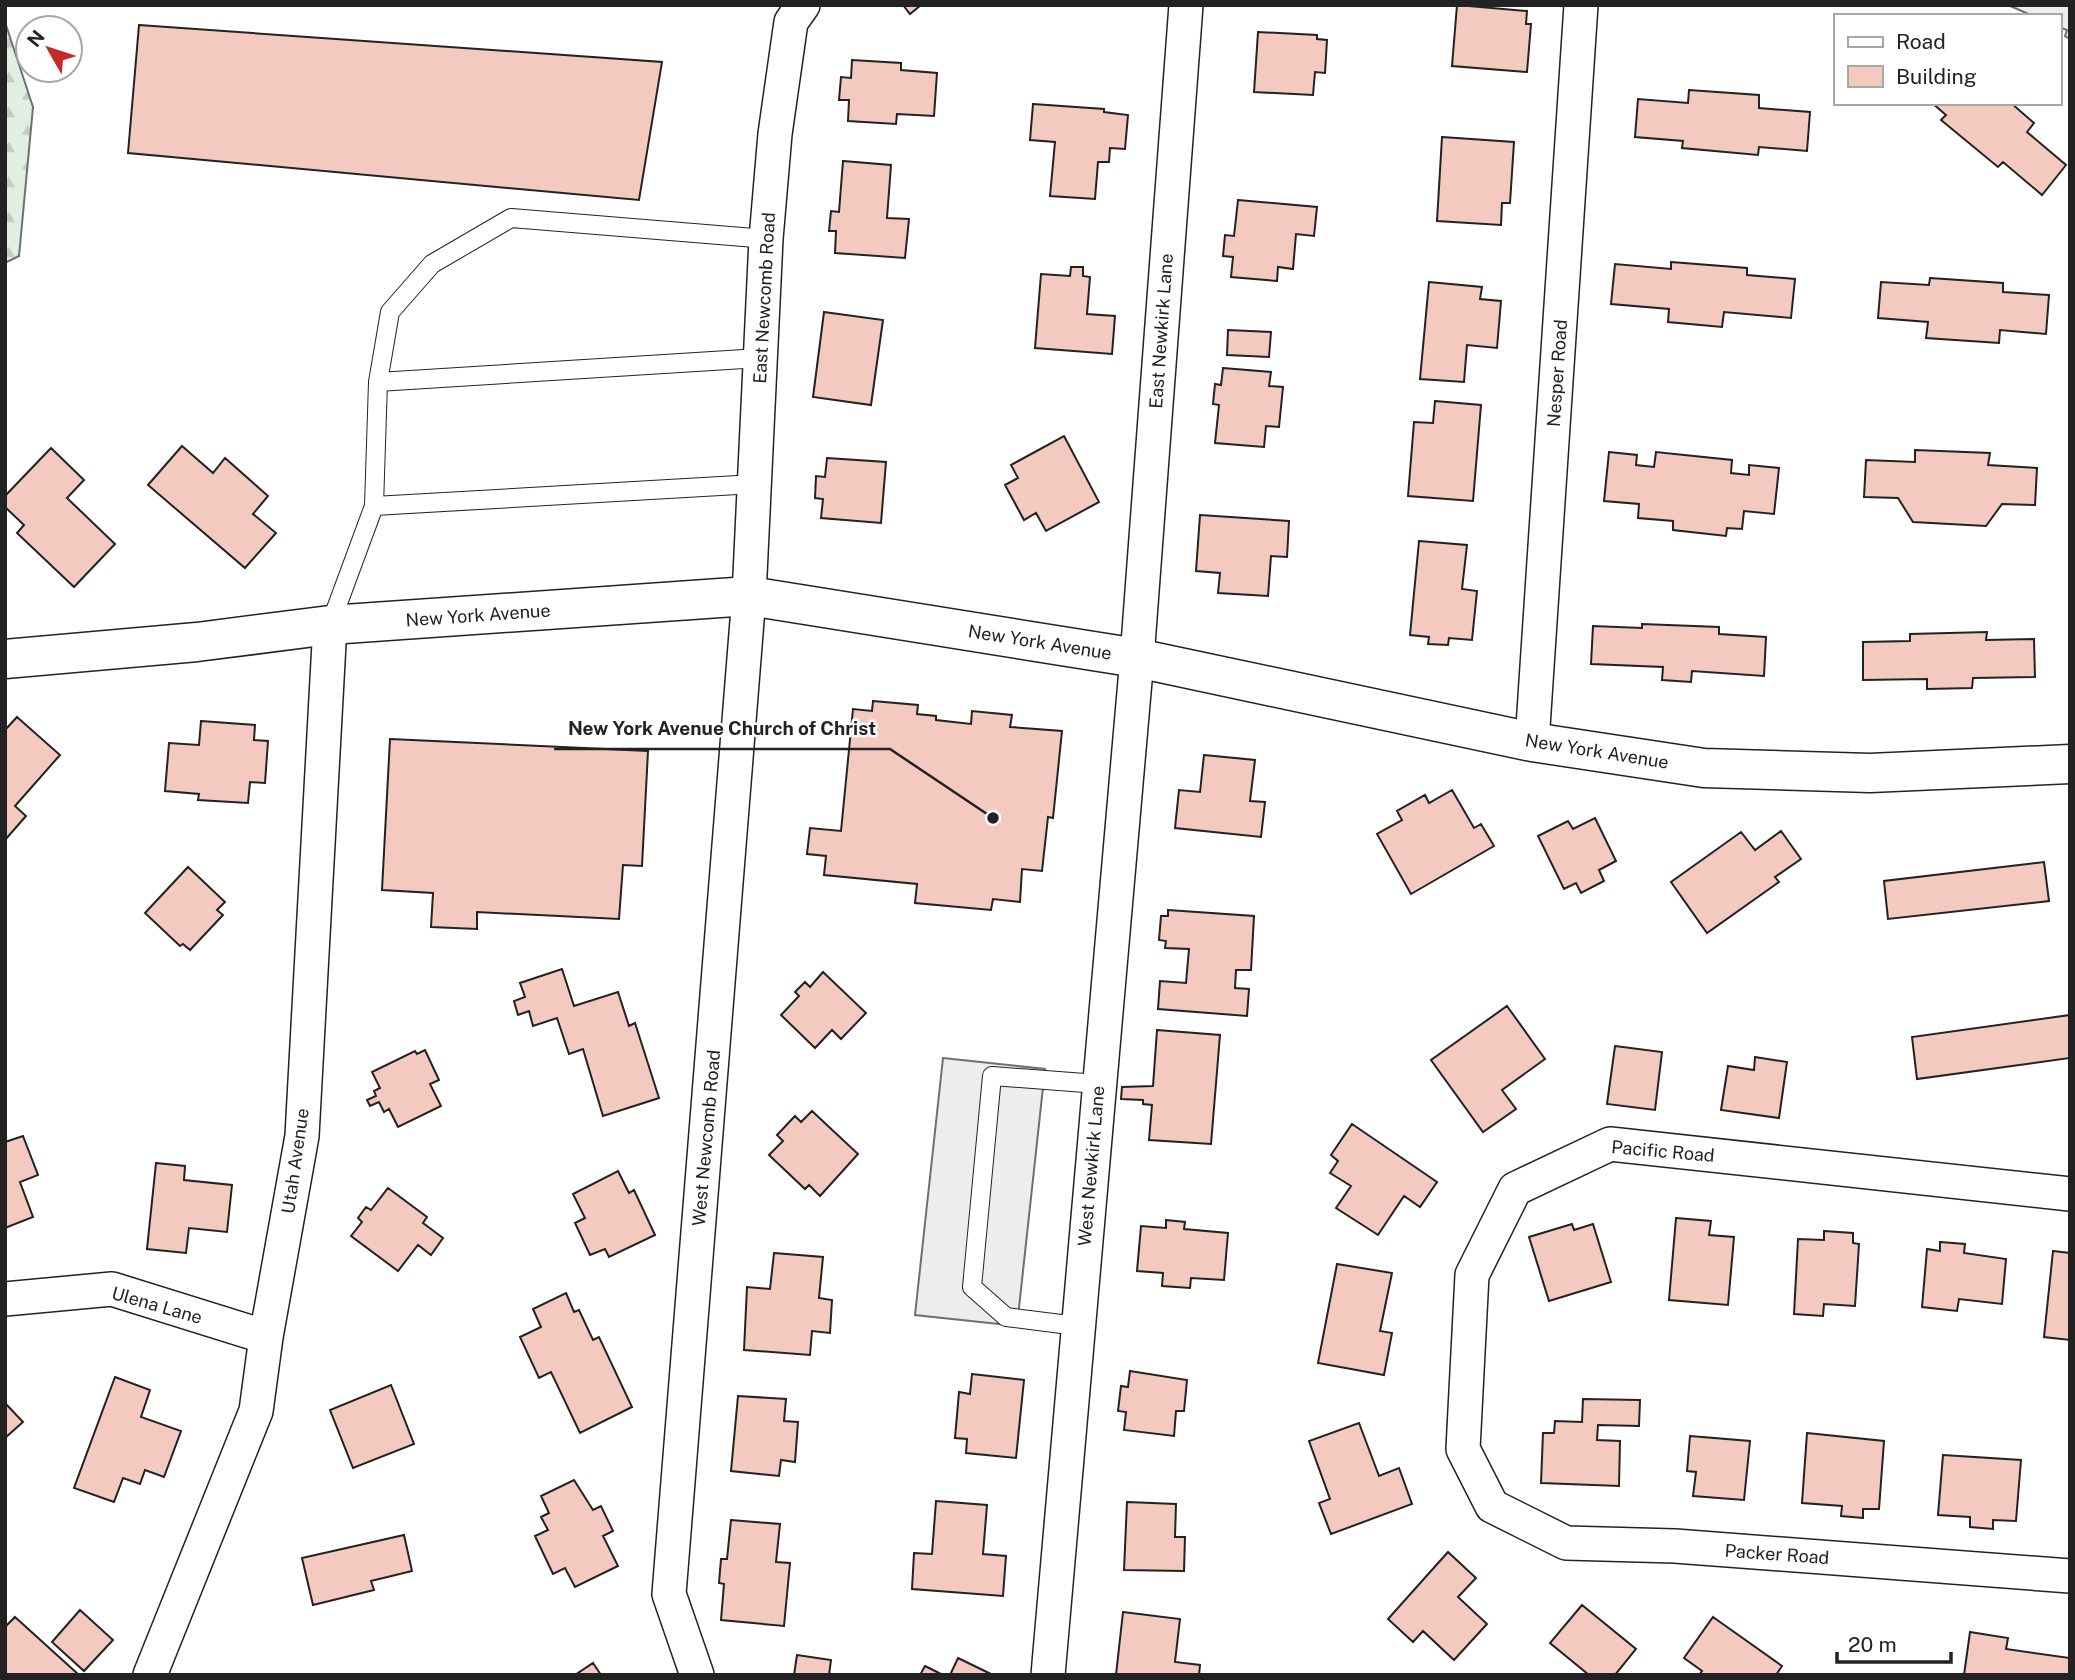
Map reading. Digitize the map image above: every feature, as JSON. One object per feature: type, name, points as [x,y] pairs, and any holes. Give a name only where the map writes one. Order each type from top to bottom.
[{"type":"street","name":"East Newcomb Road","points":[[749,596],[766,239],[775,134],[791,22],[803,5]]},
{"type":"street","name":"East Newkirk Lane","points":[[1137,657],[1186,5]]},
{"type":"street","name":"Nesper Road","points":[[1532,742],[1581,5]]},
{"type":"street","name":"New York Avenue","points":[[5,659],[197,642],[330,625],[749,596],[1137,657],[1532,742],[1704,768],[1870,773],[2070,764]]},
{"type":"street","name":"West Newcomb Road","points":[[697,1675],[669,1594],[749,596]]},
{"type":"street","name":"Utah Avenue","points":[[150,1675],[256,1410],[265,1337],[302,1136],[330,625]]},
{"type":"street","name":"West Newkirk Lane","points":[[1048,1675],[1137,657]]},
{"type":"street","name":"Pacific Road","points":[[1492,1506],[1463,1449],[1472,1275],[1515,1189],[1610,1144],[2070,1194]]},
{"type":"street","name":"Ulena Lane","points":[[5,1299],[112,1289],[265,1337]]},
{"type":"street","name":"Packer Road","points":[[1492,1506],[1566,1543],[1675,1546],[2070,1576]]},
{"type":"lane","points":[[330,625],[374,506],[377,382],[390,312],[432,264],[511,218],[766,239]]},
{"type":"lane","points":[[377,382],[760,358]]},
{"type":"lane","points":[[374,506],[755,484]]},
{"type":"lane","points":[[1077,1326],[1006,1317],[972,1287],[992,1076],[1098,1084]]},
{"type":"green space","points":[[5,22],[14,49],[14,84],[25,84],[33,107],[19,256],[5,263]]},
{"type":"shaded area","points":[[2008,5],[2070,5],[2070,39],[2065,36],[2067,30],[2061,28],[2061,14],[2028,14]]},
{"type":"shaded area","points":[[943,1058],[1045,1069],[1017,1326],[915,1315]]},
{"type":"building","points":[[903,5],[921,5],[910,14]]},
{"type":"building","points":[[1457,5],[1527,11],[1526,24],[1531,24],[1527,72],[1452,66]]},
{"type":"building","points":[[139,25],[662,62],[639,200],[128,153]]},
{"type":"building","points":[[1258,32],[1317,35],[1317,39],[1327,40],[1325,73],[1315,72],[1313,95],[1254,92]]},
{"type":"building","points":[[852,60],[901,63],[901,70],[937,73],[934,116],[897,114],[896,124],[848,121],[849,100],[839,100],[841,77],[851,78]]},
{"type":"building","points":[[1689,90],[1759,95],[1759,108],[1810,112],[1807,151],[1759,147],[1758,155],[1682,148],[1683,141],[1635,137],[1638,99],[1688,103]]},
{"type":"building","points":[[1033,104],[1104,109],[1104,112],[1128,115],[1125,149],[1110,148],[1109,162],[1098,162],[1095,199],[1050,196],[1055,142],[1030,140]]},
{"type":"building","points":[[1934,105],[2013,105],[2034,123],[2027,132],[2066,165],[2042,195],[2003,162],[1998,167],[1941,120],[1946,115]]},
{"type":"building","points":[[1442,137],[1514,142],[1510,203],[1502,203],[1501,225],[1437,221]]},
{"type":"building","points":[[843,161],[891,165],[887,218],[909,219],[905,258],[835,253],[836,231],[829,231],[831,211],[839,212]]},
{"type":"building","points":[[1238,200],[1317,207],[1314,236],[1296,234],[1293,269],[1278,267],[1277,281],[1231,277],[1233,257],[1223,256],[1225,235],[1234,236]]},
{"type":"building","points":[[1671,262],[1747,268],[1747,275],[1795,279],[1791,318],[1724,312],[1722,327],[1668,322],[1669,309],[1611,304],[1615,264],[1671,269]]},
{"type":"building","points":[[1071,267],[1083,267],[1083,276],[1090,277],[1087,314],[1115,316],[1112,354],[1035,348],[1041,274],[1070,276]]},
{"type":"building","points":[[1930,278],[2003,283],[2003,292],[2049,295],[2046,334],[2000,330],[1999,343],[1926,338],[1928,322],[1878,318],[1881,282],[1929,285]]},
{"type":"building","points":[[1429,282],[1482,287],[1480,299],[1501,301],[1497,348],[1467,345],[1464,382],[1420,379]]},
{"type":"building","points":[[824,312],[883,320],[871,405],[813,397]]},
{"type":"building","points":[[1228,330],[1271,332],[1269,357],[1227,355]]},
{"type":"building","points":[[1223,368],[1271,372],[1269,386],[1283,387],[1279,427],[1266,426],[1264,447],[1215,443],[1219,405],[1213,404],[1215,384],[1221,385]]},
{"type":"building","points":[[1435,401],[1481,405],[1473,501],[1408,496],[1414,422],[1433,423]]},
{"type":"building","points":[[1064,436],[1099,502],[1046,531],[1036,513],[1024,520],[1005,485],[1018,478],[1011,465]]},
{"type":"building","points":[[182,446],[213,473],[225,458],[268,496],[253,514],[276,533],[245,568],[148,485]]},
{"type":"building","points":[[51,448],[84,480],[67,498],[115,544],[74,587],[17,533],[24,525],[5,507],[5,496]]},
{"type":"building","points":[[1915,450],[1990,453],[1988,465],[2037,468],[2035,505],[2002,504],[1986,526],[1913,522],[1898,498],[1864,497],[1866,460],[1915,462]]},
{"type":"building","points":[[1609,452],[1637,455],[1636,465],[1654,467],[1656,452],[1732,460],[1731,473],[1749,475],[1749,465],[1779,468],[1774,514],[1744,511],[1742,529],[1727,528],[1726,536],[1673,530],[1673,521],[1638,518],[1639,504],[1604,501]]},
{"type":"building","points":[[827,458],[886,462],[881,523],[821,518],[823,499],[815,498],[816,476],[825,477]]},
{"type":"building","points":[[1200,515],[1289,521],[1287,557],[1271,556],[1268,596],[1218,593],[1220,573],[1196,571]]},
{"type":"building","points":[[1419,541],[1467,545],[1462,589],[1477,591],[1472,640],[1449,638],[1448,645],[1428,644],[1429,637],[1410,635]]},
{"type":"building","points":[[1642,624],[1719,627],[1719,634],[1766,637],[1764,676],[1692,671],[1691,682],[1662,680],[1663,667],[1591,664],[1593,626],[1642,628]]},
{"type":"building","points":[[1987,632],[1986,640],[2034,639],[2035,677],[1973,678],[1972,688],[1927,689],[1927,679],[1863,680],[1863,642],[1910,641],[1910,634]]},
{"type":"building","points":[[873,701],[918,705],[917,714],[936,716],[936,720],[971,724],[972,711],[1012,715],[1010,727],[1062,731],[1053,818],[1048,817],[1042,871],[1022,869],[1020,902],[993,899],[991,910],[915,903],[917,884],[824,875],[826,856],[807,854],[810,828],[841,831],[853,709],[872,711]]},
{"type":"building","points":[[17,717],[60,755],[15,806],[26,816],[5,840],[5,730]]},
{"type":"building","points":[[201,721],[255,725],[254,740],[268,741],[265,783],[250,782],[248,803],[198,800],[199,794],[165,791],[169,743],[199,745]]},
{"type":"building","points":[[390,739],[648,751],[642,866],[623,865],[619,919],[477,912],[477,929],[431,927],[433,893],[382,890]]},
{"type":"building","points":[[1204,755],[1255,760],[1250,801],[1265,802],[1261,837],[1175,828],[1179,790],[1200,792]]},
{"type":"building","points":[[1452,790],[1474,828],[1481,824],[1494,846],[1411,894],[1377,834],[1402,820],[1397,811],[1425,795],[1429,803]]},
{"type":"building","points":[[1595,818],[1616,861],[1599,870],[1604,881],[1581,893],[1576,883],[1564,889],[1538,836],[1568,821],[1573,829]]},
{"type":"building","points":[[1781,831],[1801,859],[1775,877],[1779,882],[1707,933],[1671,882],[1741,832],[1755,850]]},
{"type":"building","points":[[2044,862],[2049,901],[1888,919],[1884,881]]},
{"type":"building","points":[[188,867],[225,902],[217,910],[223,915],[190,950],[183,944],[180,946],[145,913]]},
{"type":"building","points":[[1168,910],[1254,916],[1251,970],[1236,970],[1235,988],[1249,989],[1247,1016],[1158,1009],[1160,981],[1186,983],[1189,949],[1165,948],[1166,941],[1159,940],[1161,916],[1168,916]]},
{"type":"building","points":[[562,969],[574,1006],[618,992],[629,1026],[635,1023],[659,1098],[603,1116],[583,1049],[569,1054],[557,1018],[533,1026],[529,1011],[518,1015],[514,1001],[525,997],[520,983]]},
{"type":"building","points":[[823,972],[866,1013],[841,1039],[832,1030],[815,1048],[781,1015],[799,996],[795,992],[805,982],[810,987]]},
{"type":"building","points":[[1507,1006],[1545,1059],[1502,1090],[1516,1109],[1483,1132],[1431,1060]]},
{"type":"building","points":[[2070,1015],[2070,1058],[1917,1079],[1912,1037]]},
{"type":"building","points":[[1157,1030],[1220,1035],[1211,1144],[1149,1140],[1152,1105],[1143,1104],[1143,1100],[1121,1099],[1122,1087],[1153,1086]]},
{"type":"building","points":[[1615,1046],[1662,1052],[1655,1110],[1607,1104]]},
{"type":"building","points":[[425,1050],[439,1080],[430,1084],[441,1106],[398,1127],[389,1109],[384,1112],[379,1102],[370,1106],[367,1100],[376,1096],[374,1091],[380,1088],[372,1072],[415,1051],[417,1054]]},
{"type":"building","points":[[1755,1057],[1787,1062],[1779,1118],[1721,1110],[1728,1066],[1754,1070]]},
{"type":"building","points":[[812,1111],[858,1154],[820,1196],[809,1185],[805,1189],[769,1155],[783,1141],[777,1135],[795,1116],[801,1122]]},
{"type":"building","points":[[1352,1124],[1437,1182],[1420,1207],[1404,1196],[1378,1235],[1336,1208],[1351,1186],[1330,1173],[1338,1161],[1331,1155]]},
{"type":"building","points":[[23,1136],[38,1175],[20,1182],[33,1217],[5,1228],[5,1142]]},
{"type":"building","points":[[156,1163],[185,1166],[184,1180],[232,1185],[227,1232],[189,1228],[186,1253],[147,1249]]},
{"type":"building","points":[[618,1171],[629,1193],[634,1190],[655,1235],[609,1257],[605,1249],[590,1255],[575,1223],[585,1218],[573,1194]]},
{"type":"building","points":[[388,1188],[427,1217],[423,1223],[443,1238],[431,1255],[418,1245],[398,1271],[351,1236],[362,1222],[358,1218],[366,1207],[371,1210]]},
{"type":"building","points":[[1676,1218],[1711,1221],[1709,1235],[1734,1237],[1728,1305],[1669,1300]]},
{"type":"building","points":[[1166,1220],[1185,1222],[1184,1229],[1228,1233],[1224,1280],[1191,1278],[1190,1288],[1162,1286],[1163,1273],[1137,1271],[1141,1226],[1166,1228]]},
{"type":"building","points":[[1572,1224],[1574,1230],[1593,1224],[1611,1282],[1549,1301],[1529,1237]]},
{"type":"building","points":[[1824,1231],[1853,1233],[1853,1243],[1859,1244],[1855,1306],[1824,1304],[1823,1316],[1794,1314],[1798,1239],[1824,1240]]},
{"type":"building","points":[[1940,1242],[1965,1244],[1964,1253],[2006,1259],[2002,1304],[1959,1299],[1957,1311],[1922,1307],[1927,1249],[1940,1251]]},
{"type":"building","points":[[2053,1251],[2070,1253],[2070,1340],[2044,1337]]},
{"type":"building","points":[[774,1253],[823,1257],[819,1298],[832,1300],[830,1333],[812,1331],[810,1355],[744,1350],[747,1287],[770,1289]]},
{"type":"building","points":[[1337,1264],[1392,1273],[1380,1331],[1392,1333],[1384,1375],[1318,1363]]},
{"type":"building","points":[[566,1293],[574,1312],[579,1310],[593,1340],[599,1337],[632,1407],[580,1433],[551,1372],[539,1378],[520,1337],[541,1327],[533,1309]]},
{"type":"building","points":[[1130,1371],[1187,1380],[1184,1411],[1176,1411],[1174,1436],[1124,1430],[1126,1412],[1118,1411],[1121,1386],[1128,1387]]},
{"type":"building","points":[[972,1374],[1024,1380],[1016,1458],[966,1453],[967,1439],[955,1438],[959,1392],[970,1394]]},
{"type":"building","points":[[115,1377],[150,1390],[141,1417],[181,1431],[164,1477],[145,1470],[140,1484],[123,1478],[114,1502],[74,1488]]},
{"type":"building","points":[[391,1385],[414,1444],[353,1468],[330,1410]]},
{"type":"building","points":[[738,1396],[786,1399],[784,1421],[798,1422],[795,1462],[781,1460],[779,1476],[731,1471]]},
{"type":"building","points":[[1583,1399],[1640,1400],[1639,1426],[1598,1425],[1597,1440],[1620,1441],[1619,1486],[1541,1483],[1543,1433],[1554,1433],[1555,1421],[1582,1422]]},
{"type":"building","points":[[5,1403],[23,1422],[5,1438]]},
{"type":"building","points":[[1359,1423],[1379,1476],[1399,1468],[1412,1504],[1331,1534],[1319,1503],[1330,1499],[1309,1441]]},
{"type":"building","points":[[1807,1433],[1884,1441],[1879,1509],[1863,1509],[1863,1518],[1841,1516],[1842,1506],[1802,1503]]},
{"type":"building","points":[[1690,1436],[1750,1441],[1744,1500],[1693,1496],[1696,1472],[1687,1471]]},
{"type":"building","points":[[1943,1455],[2021,1460],[2016,1521],[1993,1520],[1993,1529],[1970,1527],[1970,1517],[1938,1515]]},
{"type":"building","points":[[574,1480],[593,1510],[601,1506],[613,1531],[603,1536],[618,1566],[575,1587],[565,1568],[553,1574],[535,1536],[548,1530],[541,1517],[549,1513],[541,1496]]},
{"type":"building","points":[[936,1501],[987,1505],[983,1554],[1006,1556],[1003,1596],[912,1589],[914,1553],[932,1554]]},
{"type":"building","points":[[1127,1502],[1176,1504],[1175,1537],[1185,1537],[1184,1571],[1124,1570]]},
{"type":"building","points":[[731,1520],[780,1524],[776,1562],[790,1563],[784,1626],[721,1620],[724,1584],[719,1583],[721,1559],[727,1559]]},
{"type":"building","points":[[404,1535],[412,1571],[371,1581],[374,1590],[313,1605],[302,1558]]},
{"type":"building","points":[[1448,1552],[1476,1578],[1458,1597],[1487,1624],[1454,1660],[1423,1631],[1413,1642],[1388,1619]]},
{"type":"building","points":[[1582,1605],[1636,1649],[1615,1675],[1589,1675],[1550,1643]]},
{"type":"building","points":[[80,1610],[113,1640],[84,1671],[52,1642]]},
{"type":"building","points":[[1123,1612],[1180,1619],[1175,1662],[1200,1665],[1199,1675],[1116,1675]]},
{"type":"building","points":[[15,1617],[79,1675],[5,1675],[5,1627]]},
{"type":"building","points":[[1713,1617],[1782,1666],[1776,1675],[1699,1675],[1702,1671],[1684,1658]]},
{"type":"building","points":[[1970,1632],[2008,1638],[2006,1649],[2070,1658],[2070,1675],[1964,1675]]},
{"type":"building","points":[[797,1655],[831,1660],[829,1675],[794,1675]]},
{"type":"building","points":[[958,1658],[993,1675],[950,1675]]},
{"type":"building","points":[[593,1663],[601,1675],[575,1675]]},
{"type":"building","points":[[925,1666],[943,1675],[920,1675]]},
{"type":"place","name":"New York Avenue Church of Christ","points":[[993,818]]}]
